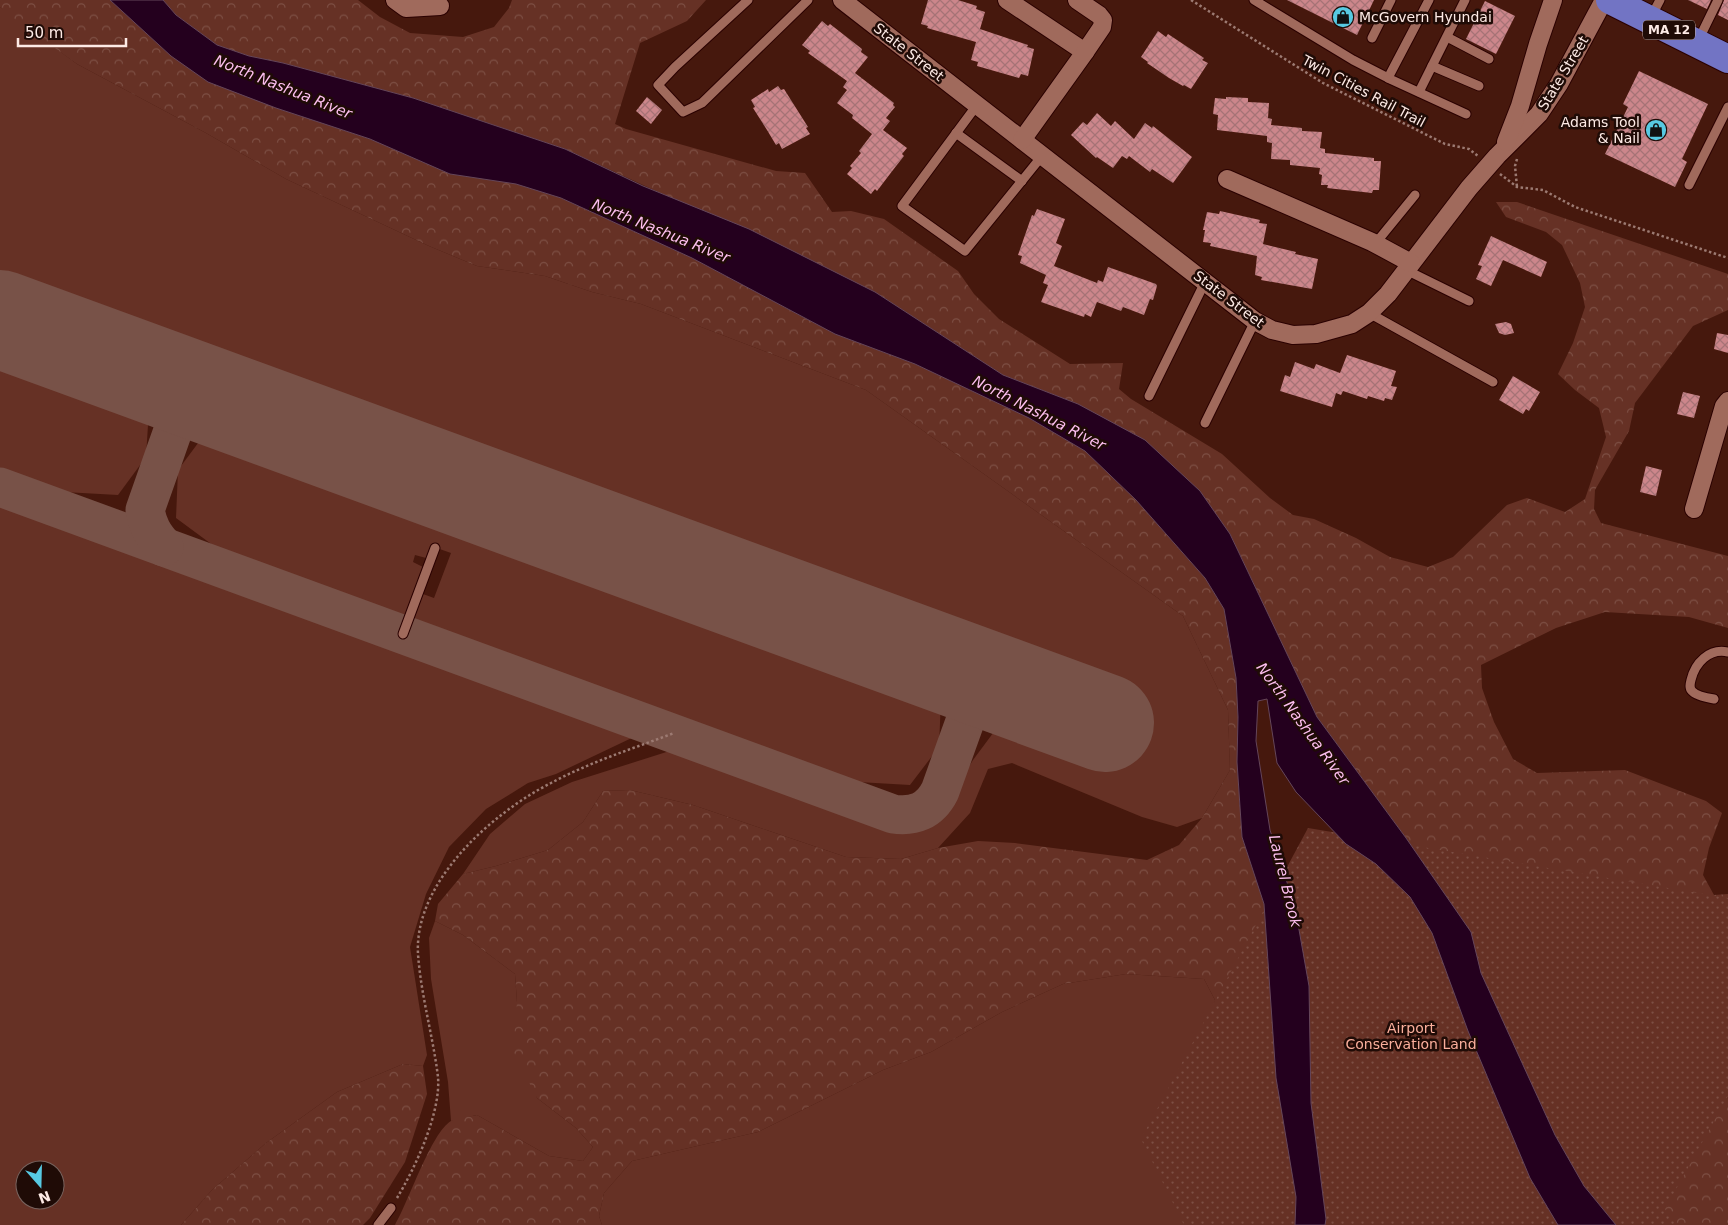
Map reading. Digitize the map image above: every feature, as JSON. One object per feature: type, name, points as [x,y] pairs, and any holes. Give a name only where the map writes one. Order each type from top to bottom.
[{"type":"highway","name":"MA 12","points":[[1610,0],[1655,10],[1697,44],[1728,60]]},
{"type":"street","points":[[395,0],[406,8],[440,6]]},
{"type":"street","name":"State Street","points":[[842,0],[1255,321],[1272,330],[1293,334],[1316,334],[1352,324],[1369,313],[1388,294],[1469,188],[1510,153],[1539,114],[1560,84],[1604,0]]},
{"type":"street","points":[[1007,0],[1086,52]]},
{"type":"street","points":[[1022,140],[1102,27],[1103,20],[1099,15],[1077,0]]},
{"type":"street","points":[[1510,153],[1520,106],[1553,0]]},
{"type":"street","points":[[1227,179],[1375,244],[1409,267]]},
{"type":"street","points":[[1694,508],[1724,406],[1728,401]]},
{"type":"lane","points":[[748,0],[675,67],[658,86],[683,112],[702,103],[808,0]]},
{"type":"lane","points":[[1254,0],[1353,60],[1466,114]]},
{"type":"lane","points":[[1372,38],[1391,0]]},
{"type":"lane","points":[[1388,78],[1429,0]]},
{"type":"lane","points":[[1419,92],[1465,0]]},
{"type":"lane","points":[[1697,44],[1718,0]]},
{"type":"lane","points":[[1447,37],[1489,59]]},
{"type":"lane","points":[[1432,66],[1479,86]]},
{"type":"lane","points":[[977,105],[902,206],[966,251],[1042,156]]},
{"type":"lane","points":[[1689,185],[1728,107]]},
{"type":"lane","points":[[956,133],[1022,181]]},
{"type":"lane","points":[[1375,244],[1415,195]]},
{"type":"lane","points":[[1409,267],[1469,301]]},
{"type":"lane","points":[[1149,396],[1205,282]]},
{"type":"lane","points":[[1369,313],[1493,382]]},
{"type":"lane","points":[[1205,423],[1255,321]]},
{"type":"lane","points":[[403,634],[435,548]]},
{"type":"lane","points":[[1714,699],[1693,693],[1689,686],[1692,674],[1696,666],[1708,655],[1720,651],[1728,652]]},
{"type":"lane","points":[[378,1225],[391,1208]]},
{"type":"path","name":"Twin Cities Rail Trail","points":[[1191,0],[1323,83],[1445,144],[1469,149],[1481,158]]},
{"type":"path","points":[[1510,153],[1515,166],[1517,187]]},
{"type":"path","points":[[1502,176],[1517,187],[1543,190],[1575,207],[1728,258]]},
{"type":"path","points":[[391,1208],[407,1181],[421,1150],[431,1123],[437,1096],[438,1079],[423,995],[418,954],[418,939],[422,916],[431,896],[451,865],[470,844],[501,816],[524,799],[550,783],[593,763],[674,733]]},
{"type":"green space","points":[[0,0],[110,0],[171,56],[276,108],[370,139],[450,174],[516,184],[561,198],[692,258],[835,334],[915,364],[1029,418],[1085,451],[1136,500],[1205,578],[1224,609],[1236,678],[1238,717],[1237,762],[1242,837],[1264,904],[1267,964],[1213,1043],[1215,1000],[1204,979],[1126,974],[1063,984],[1002,1012],[931,1052],[883,1070],[758,1132],[632,1161],[604,1193],[599,1216],[602,1225],[395,1225],[428,1153],[443,1128],[451,1121],[477,1115],[549,1156],[583,1161],[593,1147],[576,1128],[537,1098],[513,1051],[517,1002],[515,974],[463,935],[435,921],[438,904],[463,874],[548,850],[583,822],[603,791],[630,790],[693,805],[846,857],[901,859],[938,848],[978,841],[1015,843],[1147,860],[1179,845],[1202,818],[1230,770],[1228,710],[1183,616],[866,390],[641,304],[592,292],[545,276],[477,266],[429,246],[286,179],[206,133],[77,64],[6,13],[0,7]]},
{"type":"green space","points":[[163,0],[358,0],[380,17],[410,33],[463,37],[494,27],[509,8],[512,0],[706,0],[687,21],[640,43],[615,124],[626,129],[776,171],[805,173],[832,212],[851,211],[884,219],[958,271],[974,294],[999,319],[1070,364],[1123,363],[1119,389],[1131,399],[1222,454],[1270,498],[1293,515],[1314,519],[1356,538],[1390,557],[1428,567],[1453,557],[1507,505],[1527,498],[1565,512],[1585,499],[1606,437],[1599,408],[1558,374],[1573,343],[1585,307],[1580,283],[1562,245],[1546,232],[1506,217],[1496,202],[1517,202],[1728,274],[1728,310],[1693,326],[1635,403],[1629,431],[1595,490],[1594,509],[1601,523],[1728,556],[1728,628],[1689,617],[1605,612],[1556,628],[1481,665],[1482,688],[1494,722],[1513,759],[1537,773],[1625,770],[1706,801],[1722,813],[1709,848],[1703,875],[1714,895],[1728,894],[1728,1225],[1616,1225],[1471,932],[1406,838],[1317,717],[1230,534],[1078,404],[1003,375],[875,292],[565,149],[413,98],[283,63],[249,56],[217,45],[176,15]]},
{"type":"green space","points":[[0,7],[77,64],[206,133],[286,179],[429,246],[477,266],[545,276],[592,292],[641,304],[866,390],[1183,616],[1228,710],[1230,770],[1202,818],[1177,827],[1142,817],[1012,763],[988,769],[970,813],[938,848],[901,859],[846,857],[693,805],[630,790],[603,791],[583,822],[548,850],[463,874],[490,834],[525,804],[572,782],[679,748],[892,827],[914,828],[930,820],[943,809],[973,760],[1002,721],[1097,755],[1118,692],[0,284]]},
{"type":"green space","points":[[0,354],[149,409],[146,457],[118,495],[64,492],[0,473]]},
{"type":"green space","points":[[207,431],[941,699],[939,747],[910,785],[858,782],[742,746],[412,625],[423,594],[434,598],[451,553],[431,546],[426,558],[415,555],[413,562],[423,567],[403,621],[336,598],[218,549],[176,518],[178,470]]},
{"type":"green space","points":[[0,501],[638,735],[556,774],[528,783],[486,809],[449,847],[426,894],[410,947],[427,1055],[423,1066],[403,1064],[337,1092],[266,1143],[212,1190],[181,1225],[0,1225]]},
{"type":"green space","name":"Airport Conservation Land","points":[[1308,828],[1728,898],[1728,1096],[1665,1209],[1676,1225],[1184,1225],[1141,1139]]},
{"type":"green space","points":[[435,921],[463,935],[515,974],[517,1002],[537,1098],[576,1128],[593,1147],[583,1161],[549,1156],[477,1115],[451,1121],[448,1082],[431,979],[429,938]]},
{"type":"green space","points":[[1126,974],[1204,979],[1215,1000],[1208,1225],[602,1225],[599,1216],[604,1193],[632,1161],[758,1132],[883,1070],[931,1052],[1002,1012],[1063,984]]},
{"type":"green space","points":[[403,1064],[423,1066],[427,1094],[405,1162],[370,1218],[363,1225],[181,1225],[212,1190],[266,1143],[337,1092]]},
{"type":"water","points":[[110,0],[163,0],[176,15],[217,45],[249,56],[283,63],[413,98],[565,149],[643,186],[749,229],[875,292],[1003,375],[1078,404],[1145,440],[1200,491],[1230,534],[1317,717],[1406,838],[1471,932],[1481,973],[1555,1135],[1584,1186],[1616,1225],[1558,1225],[1530,1178],[1468,1031],[1432,933],[1410,897],[1376,864],[1346,844],[1296,792],[1277,763],[1267,699],[1258,701],[1256,741],[1270,830],[1295,907],[1309,986],[1311,1103],[1326,1219],[1325,1225],[1295,1225],[1296,1197],[1276,1078],[1264,904],[1242,837],[1237,762],[1238,717],[1236,678],[1224,609],[1205,578],[1136,500],[1085,451],[1029,418],[915,364],[835,334],[692,258],[561,198],[516,184],[450,174],[370,139],[276,108],[208,82],[171,56]]},
{"type":"building","points":[[928,0],[958,0],[977,6],[976,9],[985,12],[980,29],[1028,45],[1027,47],[1034,49],[1028,76],[1021,74],[1019,78],[977,66],[978,62],[971,60],[976,42],[927,28],[928,26],[921,24]]},
{"type":"building","name":"McGovern Hyundai","points":[[1287,0],[1374,0],[1357,35]]},
{"type":"building","points":[[1688,0],[1711,0],[1707,9]]},
{"type":"building","points":[[1724,0],[1728,0],[1728,20],[1718,15]]},
{"type":"building","points":[[1485,1],[1515,16],[1496,54],[1466,39]]},
{"type":"building","points":[[822,21],[828,26],[830,24],[862,49],[861,52],[868,57],[855,73],[894,103],[895,107],[886,118],[890,121],[883,130],[907,148],[902,154],[904,156],[877,191],[875,189],[871,194],[847,174],[852,168],[850,166],[861,153],[859,151],[872,134],[852,118],[853,115],[837,103],[847,90],[843,87],[847,81],[808,53],[810,51],[802,45]]},
{"type":"building","points":[[1158,31],[1166,37],[1168,34],[1204,58],[1202,60],[1208,63],[1191,89],[1169,78],[1141,57]]},
{"type":"building","name":"Adams Tool & Nail","points":[[1639,71],[1708,104],[1682,159],[1687,162],[1675,187],[1605,154],[1628,107],[1623,104]]},
{"type":"building","points":[[778,86],[781,90],[784,89],[808,127],[806,128],[810,134],[782,149],[779,143],[776,145],[753,108],[755,107],[751,100],[768,89],[769,92]]},
{"type":"building","points":[[647,97],[662,110],[651,124],[636,111]]},
{"type":"building","points":[[1226,97],[1248,98],[1248,102],[1269,103],[1268,118],[1272,119],[1271,125],[1302,128],[1302,131],[1322,132],[1320,148],[1325,149],[1325,153],[1374,158],[1374,161],[1381,161],[1379,190],[1373,190],[1372,193],[1327,188],[1328,185],[1321,185],[1322,175],[1319,174],[1320,168],[1290,165],[1290,160],[1271,159],[1272,143],[1267,142],[1267,136],[1217,130],[1218,115],[1213,114],[1215,98],[1226,99]]},
{"type":"building","points":[[1097,113],[1111,126],[1115,121],[1134,139],[1145,123],[1152,128],[1153,126],[1192,157],[1173,183],[1152,169],[1150,172],[1129,156],[1127,159],[1122,156],[1113,168],[1096,158],[1071,135],[1083,122],[1087,125]]},
{"type":"building","points":[[1037,209],[1065,219],[1056,243],[1062,246],[1054,266],[1097,283],[1098,280],[1103,282],[1108,267],[1156,284],[1153,300],[1150,299],[1144,315],[1123,307],[1121,311],[1097,302],[1091,317],[1085,314],[1084,317],[1041,302],[1048,285],[1043,283],[1046,275],[1020,263],[1022,256],[1018,255],[1032,215],[1034,216]]},
{"type":"building","points":[[1220,211],[1260,220],[1259,223],[1267,224],[1263,244],[1318,259],[1312,289],[1261,280],[1262,277],[1255,275],[1257,256],[1210,246],[1211,243],[1203,242],[1205,230],[1203,230],[1207,212],[1219,214]]},
{"type":"building","points":[[1491,236],[1547,262],[1541,277],[1503,260],[1491,286],[1476,279],[1482,266],[1478,265]]},
{"type":"building","points":[[1506,322],[1511,324],[1514,333],[1505,335],[1499,333],[1495,324]]},
{"type":"building","points":[[1717,333],[1728,335],[1728,353],[1714,349]]},
{"type":"building","points":[[1347,355],[1396,371],[1391,386],[1397,387],[1392,400],[1385,398],[1384,401],[1368,396],[1367,399],[1343,391],[1341,395],[1336,393],[1332,407],[1280,391],[1285,375],[1290,377],[1295,362],[1314,369],[1316,364],[1340,373]]},
{"type":"building","points":[[1513,376],[1540,392],[1529,411],[1526,409],[1523,414],[1499,400]]},
{"type":"building","points":[[1683,392],[1700,396],[1694,418],[1677,414]]},
{"type":"building","points":[[1646,466],[1662,470],[1656,496],[1640,492]]},
{"type":"taxiway","points":[[148,374],[166,388],[170,394],[175,406],[176,422]]},
{"type":"taxiway","points":[[164,547],[152,530],[145,510],[176,422],[188,410],[200,404],[213,402],[229,403]]},
{"type":"taxiway","points":[[0,487],[893,814],[901,815],[921,811],[936,798],[981,677]]},
{"type":"runway","points":[[0,319],[1105,723]]},
{"type":"place","name":"McGovern Hyundai","points":[[1343,17]]},
{"type":"place","name":"Adams Tool & Nail","points":[[1656,130]]},
{"type":"water label","name":"North Nashua River","points":[[283,87]]},
{"type":"water label","name":"North Nashua River","points":[[661,231]]},
{"type":"water label","name":"North Nashua River","points":[[1039,413]]},
{"type":"water label","name":"North Nashua River","points":[[1303,724]]},
{"type":"water label","name":"Laurel Brook","points":[[1285,881]]}]
